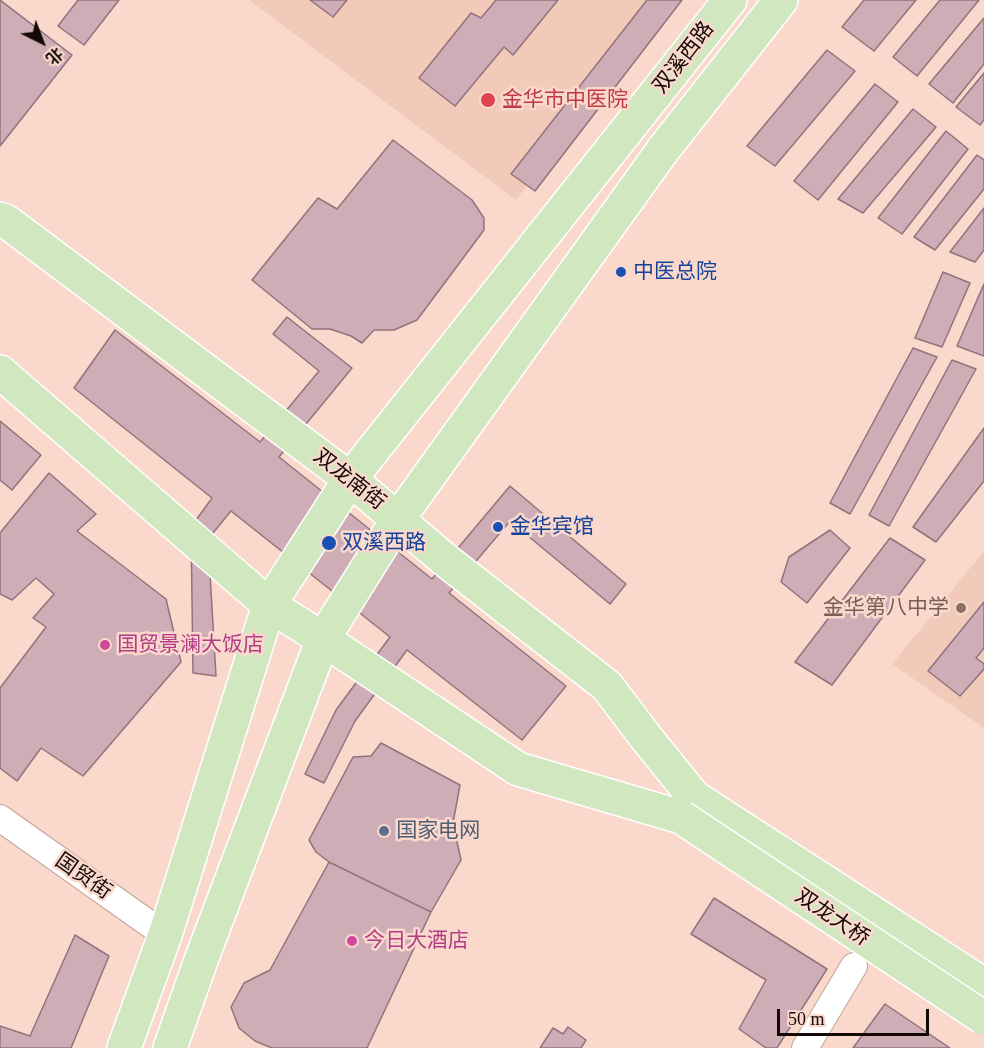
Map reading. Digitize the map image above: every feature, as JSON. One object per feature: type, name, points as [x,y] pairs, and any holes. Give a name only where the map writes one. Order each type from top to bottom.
[{"type":"main road","name":"双溪西路","points":[[124,1048],[165,935],[269,605],[350,479],[730,0]]},
{"type":"main road","name":"双溪西路","points":[[170,1048],[323,639],[398,519],[663,150],[782,0]]},
{"type":"main road","name":"双龙南街","points":[[0,219],[350,479],[444,559],[608,686],[644,735],[688,807]]},
{"type":"main road","points":[[0,372],[269,605],[518,769],[688,807]]},
{"type":"main road","name":"双龙大桥","points":[[688,807],[984,985]]},
{"type":"main road","name":"双龙大桥","points":[[688,807],[984,1018]]},
{"type":"street","name":"国贸街","points":[[0,818],[165,935]]},
{"type":"street","points":[[805,1048],[854,966]]},
{"type":"shaded area","name":"金华市中医院","points":[[249,0],[671,0],[516,200]]},
{"type":"shaded area","name":"金华第八中学","points":[[984,551],[984,728],[892,664]]},
{"type":"building","points":[[0,0],[72,55],[0,146]]},
{"type":"building","points":[[78,0],[119,0],[84,45],[58,26]]},
{"type":"building","points":[[310,0],[347,0],[333,17]]},
{"type":"building","points":[[496,0],[558,0],[513,55],[504,47],[455,106],[419,78],[471,13],[481,18]]},
{"type":"building","points":[[647,0],[682,0],[535,191],[511,174]]},
{"type":"building","points":[[864,0],[916,0],[874,51],[842,27]]},
{"type":"building","points":[[940,0],[979,0],[917,76],[893,57]]},
{"type":"building","points":[[984,18],[984,64],[953,103],[929,84]]},
{"type":"building","points":[[827,50],[855,71],[775,166],[747,146]]},
{"type":"building","points":[[984,73],[984,120],[980,125],[956,107]]},
{"type":"building","points":[[875,84],[898,102],[818,200],[794,181]]},
{"type":"building","points":[[913,109],[936,127],[863,213],[838,199]]},
{"type":"building","points":[[946,131],[968,149],[902,234],[878,218]]},
{"type":"building","points":[[393,140],[472,200],[484,218],[484,230],[417,320],[394,330],[374,330],[362,343],[351,336],[330,329],[312,329],[252,280],[318,198],[337,209]]},
{"type":"building","points":[[977,155],[984,160],[984,189],[935,250],[914,237]]},
{"type":"building","points":[[984,208],[984,250],[975,262],[950,252]]},
{"type":"building","points":[[943,272],[970,283],[942,347],[915,338]]},
{"type":"building","points":[[984,284],[984,356],[957,346]]},
{"type":"building","name":"双溪西路","points":[[287,317],[352,368],[279,457],[432,579],[510,486],[626,584],[610,604],[510,521],[449,593],[566,686],[522,740],[407,650],[355,721],[324,783],[305,774],[336,710],[390,637],[231,511],[208,539],[216,676],[193,673],[191,527],[212,498],[74,388],[115,330],[260,442],[319,371],[273,334]]},
{"type":"building","points":[[913,348],[937,357],[850,514],[830,503]]},
{"type":"building","points":[[952,360],[976,369],[889,526],[869,515]]},
{"type":"building","points":[[0,421],[41,455],[12,490],[0,480]]},
{"type":"building","points":[[984,428],[984,481],[936,542],[913,527]]},
{"type":"building","name":"国贸景澜大饭店","points":[[49,473],[96,514],[77,531],[166,599],[181,662],[83,776],[41,748],[17,781],[0,768],[0,688],[46,627],[33,618],[54,594],[36,578],[12,600],[0,594],[0,533]]},
{"type":"building","points":[[830,530],[850,548],[807,603],[781,582],[789,557]]},
{"type":"building","points":[[890,538],[925,560],[832,685],[795,662]]},
{"type":"building","points":[[984,602],[984,648],[976,658],[984,664],[984,669],[960,696],[928,671]]},
{"type":"building","name":"国家电网","points":[[381,743],[460,785],[453,823],[461,860],[431,912],[329,862],[316,852],[309,840],[353,757],[371,756]]},
{"type":"building","name":"今日大酒店","points":[[329,862],[431,912],[367,1048],[272,1048],[255,1041],[239,1028],[231,1007],[244,983],[270,970]]},
{"type":"building","points":[[714,898],[827,969],[777,1048],[766,1048],[739,1029],[766,980],[691,934]]},
{"type":"building","points":[[75,935],[109,956],[71,1048],[0,1048],[0,1026],[30,1036]]},
{"type":"building","points":[[885,1004],[950,1048],[853,1048]]},
{"type":"building","points":[[568,1027],[586,1040],[581,1048],[540,1048],[553,1028],[563,1034]]},
{"type":"place","name":"金华市中医院","points":[[488,100]]},
{"type":"place","name":"中医总院","points":[[621,272]]},
{"type":"place","name":"金华宾馆","points":[[498,527]]},
{"type":"place","name":"双溪西路","points":[[329,543]]},
{"type":"place","name":"金华第八中学","points":[[961,608]]},
{"type":"place","name":"国贸景澜大饭店","points":[[105,645]]},
{"type":"place","name":"国家电网","points":[[384,831]]},
{"type":"place","name":"今日大酒店","points":[[352,941]]}]
